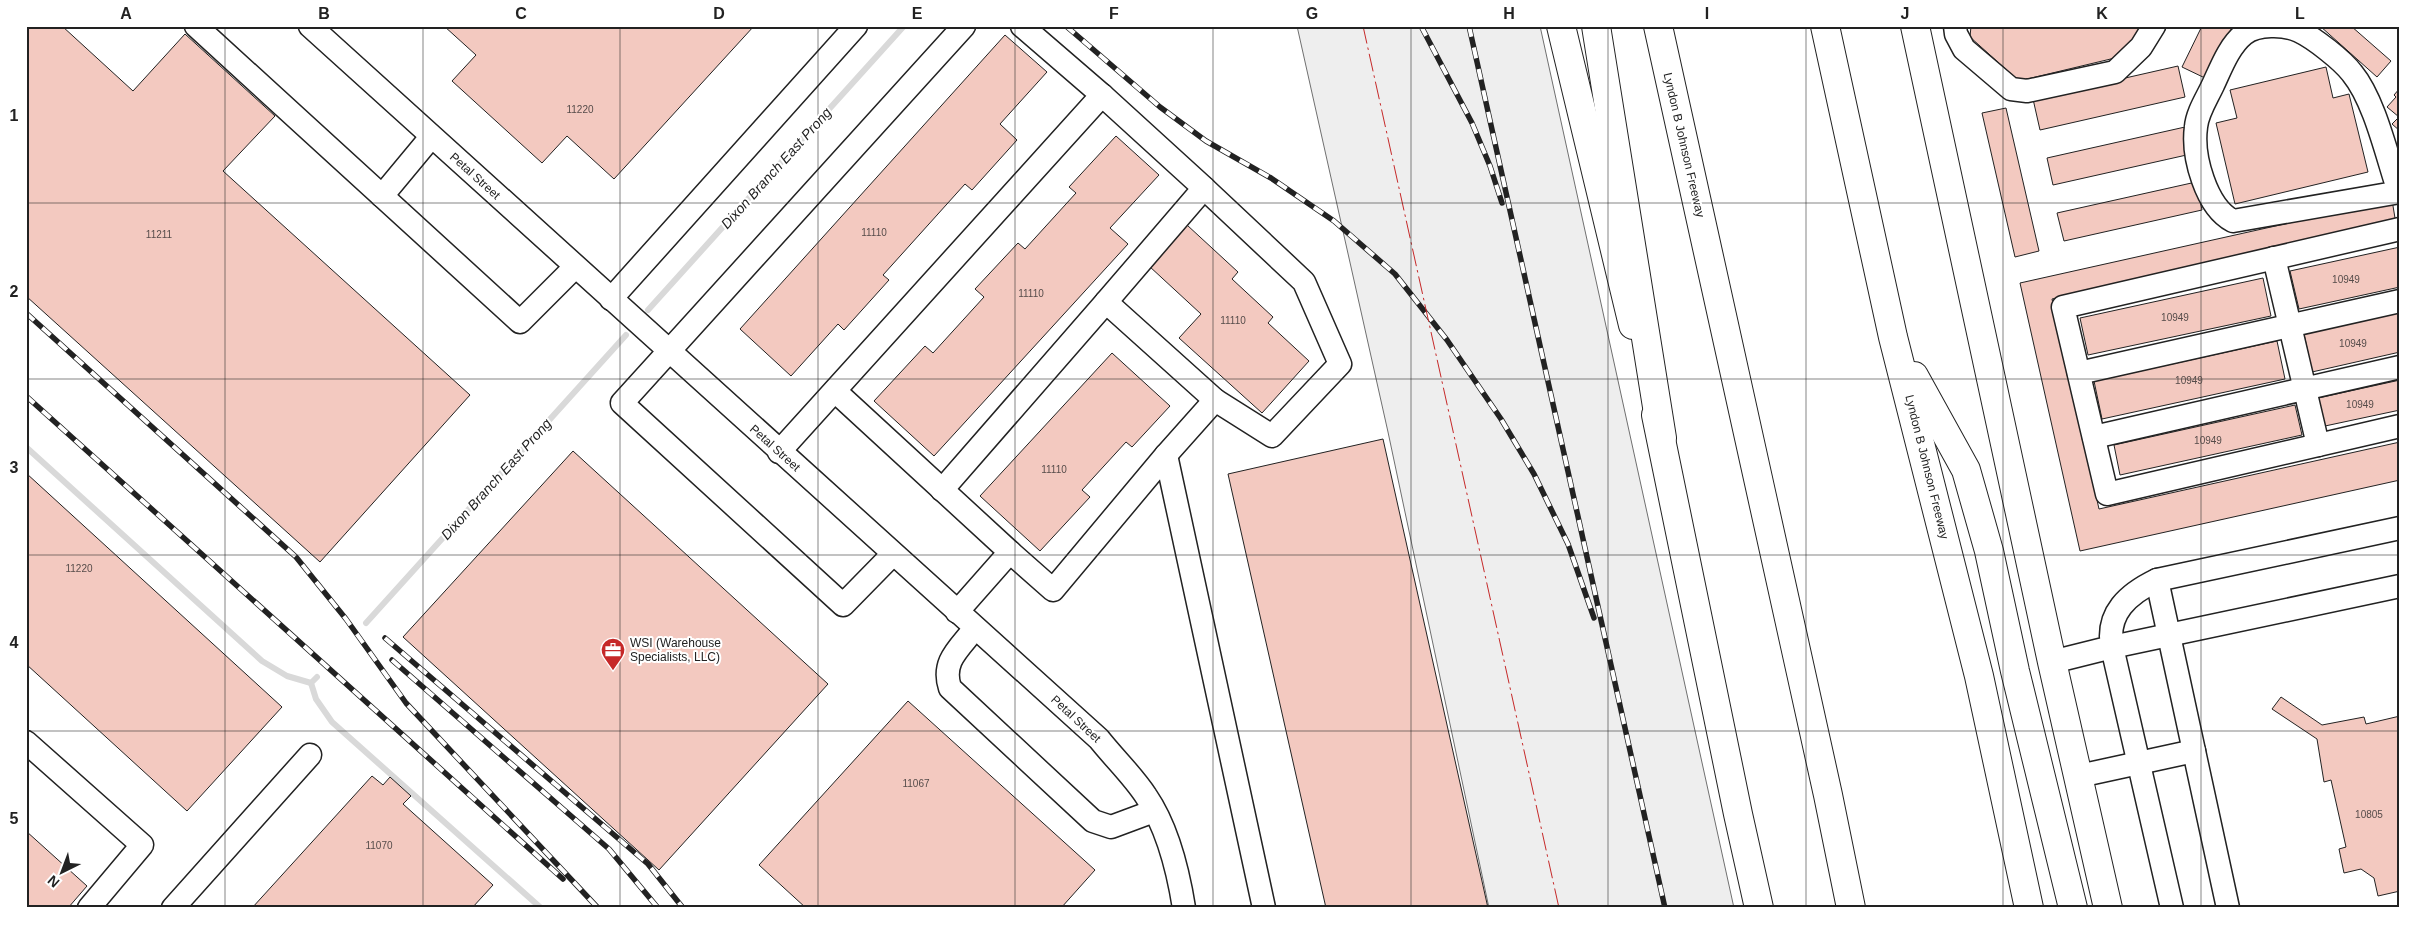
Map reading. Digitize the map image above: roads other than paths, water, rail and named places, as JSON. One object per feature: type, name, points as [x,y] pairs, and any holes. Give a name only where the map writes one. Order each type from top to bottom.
[{"type":"main road","points":[[1561,26],[1662,438]]},
{"type":"main road","points":[[1596,26],[1662,438],[1738,814],[1760,908]]},
{"type":"main road","name":"Lyndon B Johnson Freeway","points":[[1658,26],[1828,795],[1851,908]]},
{"type":"main road","name":"Lyndon B Johnson Freeway","points":[[1825,26],[1893,337],[1979,676],[2028,908]]},
{"type":"main road","points":[[1915,26],[2052,662],[2108,908]]},
{"type":"main road","points":[[1893,337],[1966,470],[1989,551],[2015,671],[2073,908]]},
{"type":"street","points":[[196,26],[520,322],[575,267]]},
{"type":"street","name":"Petal Street","points":[[310,26],[778,452],[1099,739],[1146,796],[1154,811],[1176,865],[1184,908]]},
{"type":"street","points":[[611,300],[856,26]]},
{"type":"street","points":[[893,554],[843,605],[622,403],[964,26]]},
{"type":"street","points":[[1022,26],[1102,95],[1304,282],[1340,364],[1272,436],[1215,400],[1106,302]]},
{"type":"street","points":[[1955,26],[1956,34],[1964,49],[2011,90],[2027,91],[2115,72],[2141,47],[2154,26]]},
{"type":"street","points":[[2284,26],[2299,30],[2352,72],[2368,100],[2399,192],[2233,221],[2224,216],[2210,197],[2198,162],[2196,128],[2223,63],[2244,35],[2256,28],[2284,26]]},
{"type":"street","points":[[778,452],[1102,95]]},
{"type":"street","points":[[382,196],[431,137]]},
{"type":"street","points":[[942,490],[1204,188]]},
{"type":"street","points":[[2400,229],[2063,307],[2107,494],[2400,426]]},
{"type":"street","points":[[2274,258],[2318,446]]},
{"type":"street","points":[[2078,373],[2400,301]]},
{"type":"street","points":[[2094,437],[2400,367]]},
{"type":"street","points":[[835,391],[1053,590],[1166,455],[1215,400]]},
{"type":"street","points":[[1166,455],[1264,908]]},
{"type":"street","points":[[2172,908],[2109,632],[2120,607],[2137,589],[2157,580],[2400,528]]},
{"type":"street","points":[[957,612],[1010,552]]},
{"type":"street","points":[[2157,580],[2228,908]]},
{"type":"street","points":[[2052,662],[2400,586]]},
{"type":"street","points":[[975,628],[948,662],[946,676],[950,688],[1093,820],[1110,827],[1154,811]]},
{"type":"street","points":[[26,742],[142,845],[89,908]]},
{"type":"street","points":[[2079,776],[2194,751]]},
{"type":"street","points":[[172,908],[310,755]]},
{"type":"waterway","name":"Dixon Branch East Prong","points":[[648,310],[904,26]]},
{"type":"waterway","name":"Dixon Branch East Prong","points":[[366,623],[626,335]]},
{"type":"waterway","name":"Dixon Branch East Prong","points":[[26,447],[262,661],[287,676],[311,683]]},
{"type":"waterway","name":"Dixon Branch East Prong","points":[[317,677],[311,683],[316,699],[332,722],[541,908]]},
{"type":"railway","points":[[1066,26],[1160,107],[1206,141],[1271,178],[1334,221],[1395,274],[1447,340],[1501,419],[1534,474],[1568,544],[1594,618]]},
{"type":"railway","points":[[1421,26],[1472,123],[1490,166],[1502,203]]},
{"type":"railway","points":[[1469,26],[1665,908]]},
{"type":"railway","points":[[26,313],[296,557],[346,619],[406,703],[598,908]]},
{"type":"railway","points":[[26,396],[563,879]]},
{"type":"railway","points":[[385,638],[648,864],[683,908]]},
{"type":"railway","points":[[392,660],[609,849],[658,908]]},
{"type":"place","name":"WSI (Warehouse Specialists, LLC)","points":[[613,671]]}]
